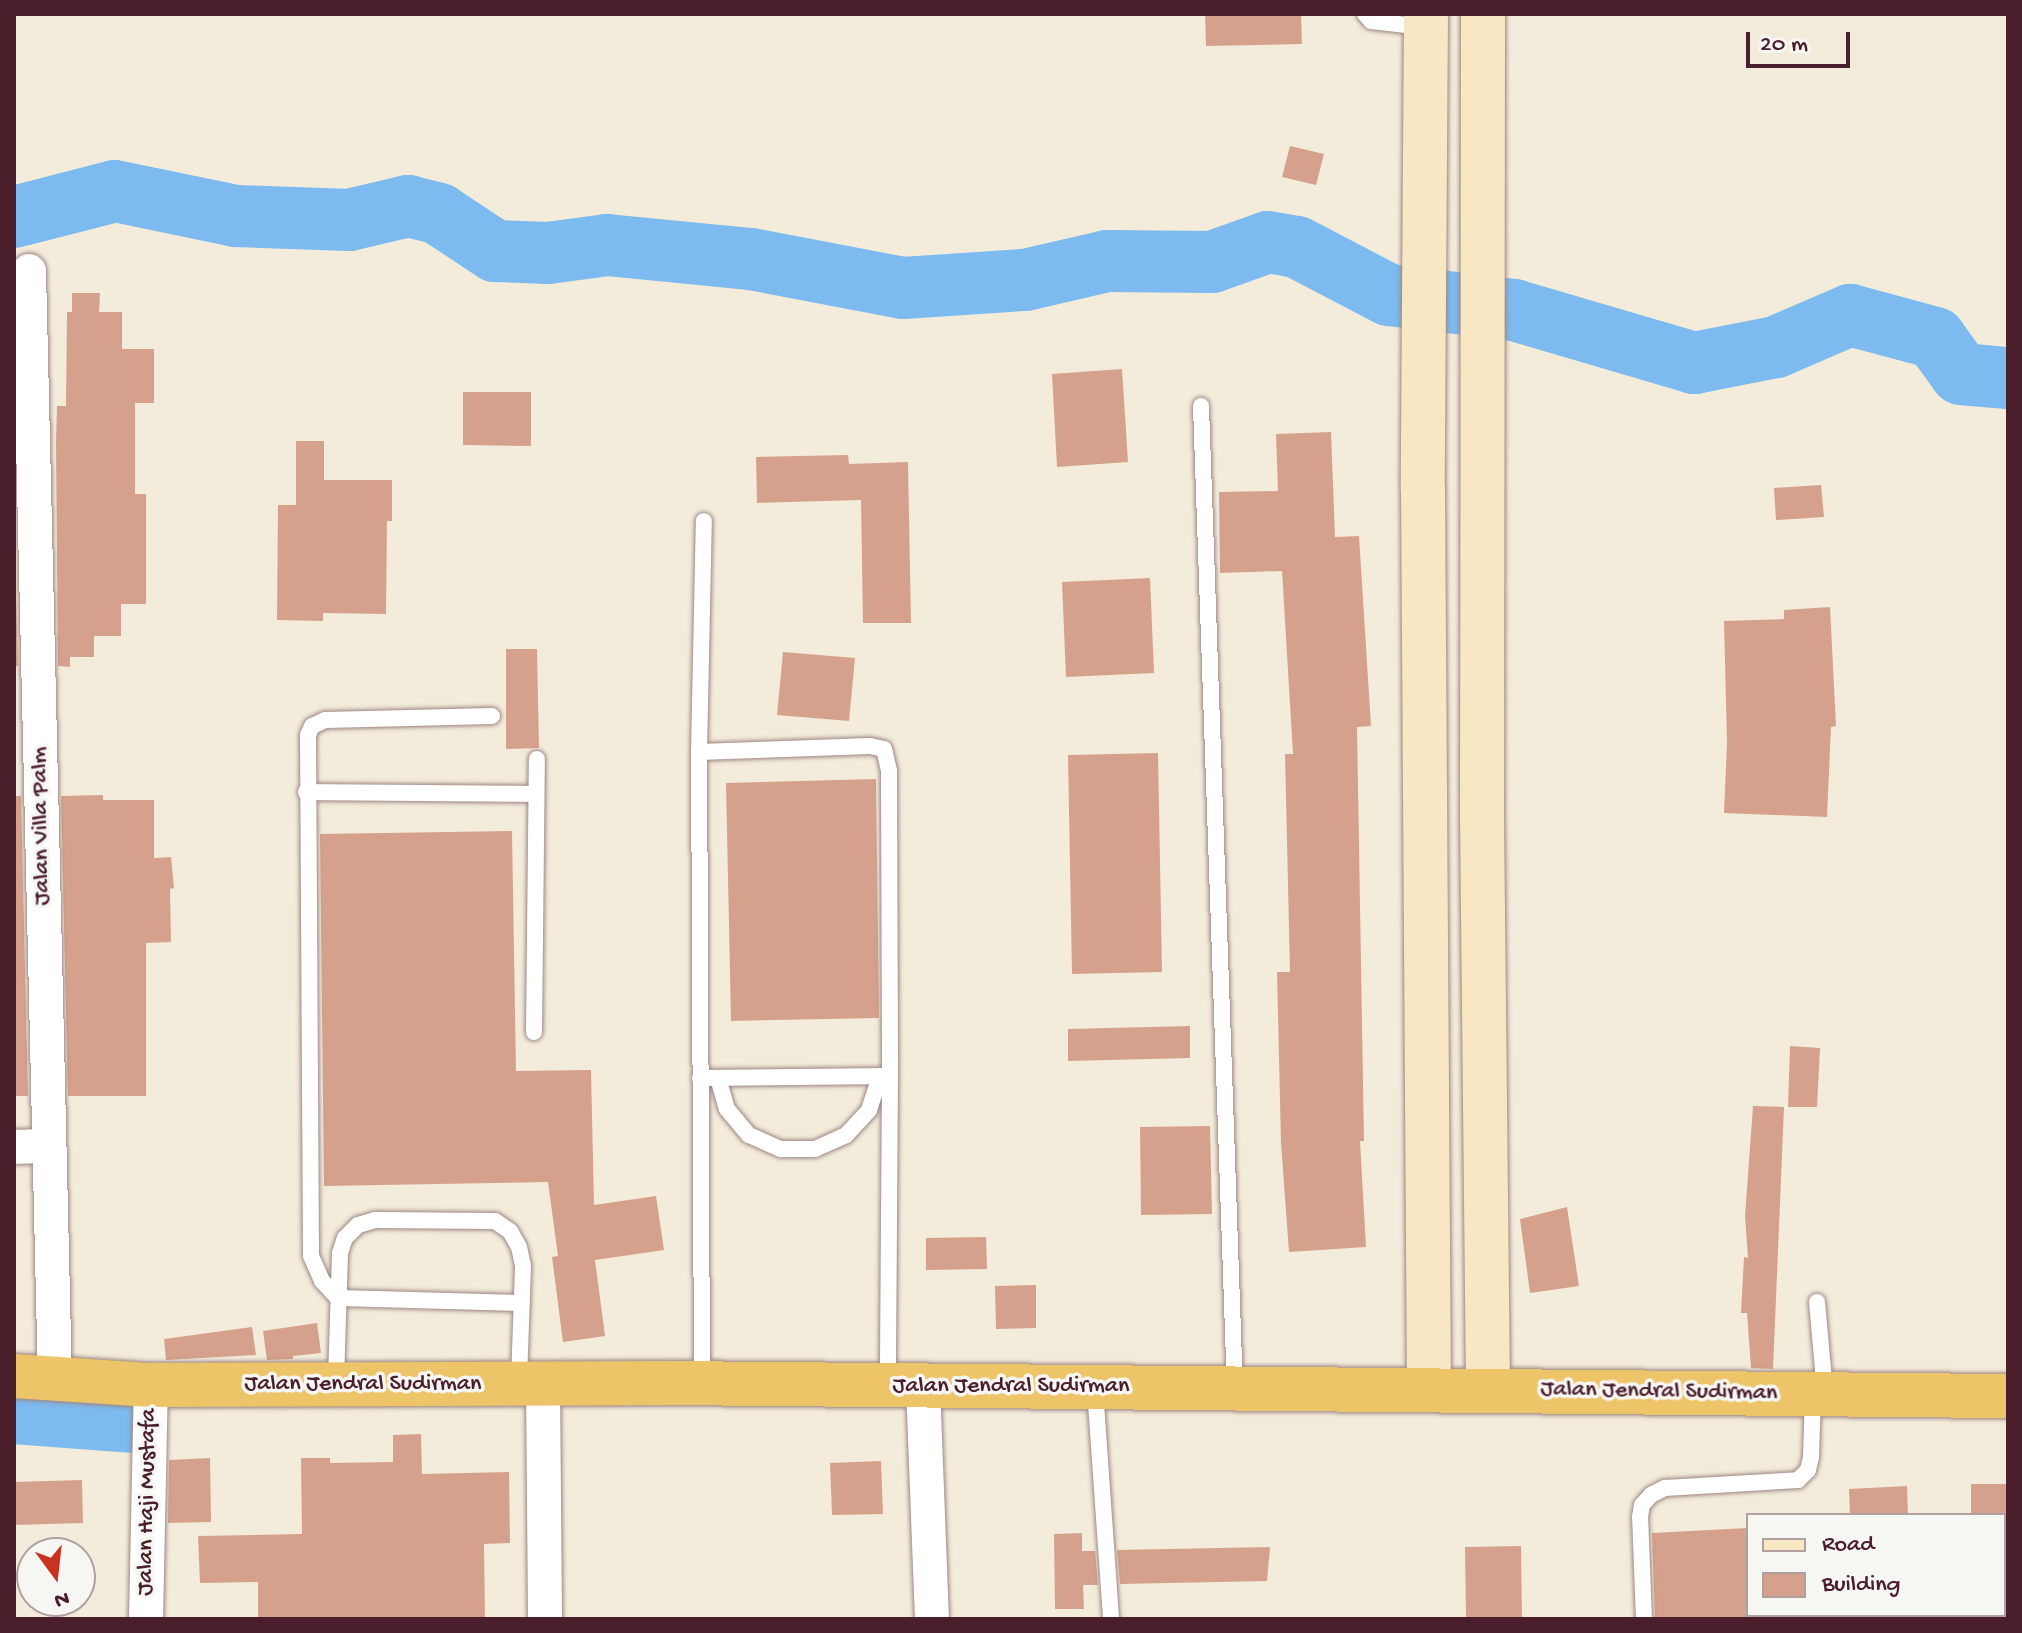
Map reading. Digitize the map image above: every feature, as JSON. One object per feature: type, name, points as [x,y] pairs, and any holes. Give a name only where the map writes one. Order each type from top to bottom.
[{"type":"highway","name":"Jalan Jendral Sudirman","points":[[34,1378],[151,1385],[906,1386],[2008,1396]]},
{"type":"main road","points":[[1483,14],[1481,368],[1488,1390]]},
{"type":"main road","points":[[1426,21],[1429,1390]]},
{"type":"street","name":"Jalan Villa Palm","points":[[29,271],[49,1146],[34,1378]]},
{"type":"street","points":[[14,1147],[49,1146]]},
{"type":"street","name":"Jalan Haji Mustafa","points":[[146,1619],[151,1385]]},
{"type":"street","points":[[531,1385],[545,1619]]},
{"type":"street","points":[[906,1386],[932,1619]]},
{"type":"lane","points":[[1365,14],[1371,21],[1426,21]]},
{"type":"lane","points":[[1201,406],[1235,1388]]},
{"type":"lane","points":[[702,1385],[699,752],[704,521]]},
{"type":"lane","points":[[492,716],[325,720],[312,726],[308,735],[311,1256],[322,1281],[338,1298],[522,1303]]},
{"type":"lane","points":[[699,752],[870,746],[884,749],[889,771],[885,1076],[906,1386]]},
{"type":"lane","points":[[534,1032],[537,759]]},
{"type":"lane","points":[[306,792],[536,794]]},
{"type":"lane","points":[[700,1078],[885,1076]]},
{"type":"lane","points":[[718,1078],[727,1109],[749,1135],[781,1149],[815,1149],[846,1135],[869,1110],[885,1076]]},
{"type":"lane","points":[[336,1386],[340,1253],[345,1238],[358,1225],[375,1220],[495,1221],[510,1231],[519,1247],[523,1266],[522,1303],[531,1385]]},
{"type":"lane","points":[[1644,1619],[1642,1505],[1651,1495],[1665,1488],[1798,1480],[1808,1470],[1819,1393],[1817,1302]]},
{"type":"lane","points":[[1095,1388],[1111,1619]]},
{"type":"building","points":[[1205,14],[1301,14],[1302,44],[1206,46]]},
{"type":"building","points":[[1290,146],[1324,154],[1316,185],[1282,177]]},
{"type":"building","points":[[72,293],[100,293],[99,312],[122,312],[122,349],[154,349],[154,403],[135,403],[135,494],[146,494],[146,604],[121,604],[121,636],[94,636],[94,657],[70,657],[70,667],[58,666],[56,442],[57,406],[66,406],[67,312],[72,312]]},
{"type":"building","points":[[1122,369],[1128,462],[1057,467],[1052,374]]},
{"type":"building","points":[[463,392],[531,392],[531,446],[463,445]]},
{"type":"building","points":[[1331,432],[1335,537],[1359,536],[1371,726],[1357,727],[1364,1141],[1360,1141],[1366,1247],[1289,1252],[1281,1143],[1277,972],[1290,972],[1285,754],[1293,754],[1282,571],[1220,573],[1219,492],[1278,491],[1276,434]]},
{"type":"building","points":[[296,441],[324,441],[324,480],[392,480],[392,521],[387,521],[386,614],[323,613],[323,621],[277,620],[278,505],[296,505]]},
{"type":"building","points":[[848,455],[849,464],[908,462],[911,623],[863,623],[861,500],[757,503],[756,457]]},
{"type":"building","points":[[1821,485],[1824,517],[1776,520],[1774,488]]},
{"type":"building","points":[[1150,578],[1154,673],[1066,677],[1062,582]]},
{"type":"building","points":[[16,584],[18,666],[14,666]]},
{"type":"building","points":[[1830,607],[1836,726],[1831,727],[1827,817],[1724,813],[1727,744],[1724,621],[1784,619],[1784,610]]},
{"type":"building","points":[[506,649],[537,649],[539,748],[506,749]]},
{"type":"building","points":[[783,652],[855,658],[849,721],[777,715]]},
{"type":"building","points":[[1158,753],[1162,972],[1072,974],[1068,755]]},
{"type":"building","points":[[876,779],[879,1018],[731,1021],[726,783]]},
{"type":"building","points":[[103,795],[103,800],[154,800],[154,858],[171,857],[174,888],[170,889],[171,942],[146,943],[146,1096],[68,1096],[61,796]]},
{"type":"building","points":[[14,796],[21,796],[28,1096],[14,1096]]},
{"type":"building","points":[[512,831],[516,1071],[591,1070],[594,1205],[656,1196],[664,1250],[595,1260],[605,1336],[563,1342],[552,1257],[558,1256],[548,1182],[324,1186],[320,834]]},
{"type":"building","points":[[1190,1026],[1190,1058],[1068,1061],[1068,1029]]},
{"type":"building","points":[[1790,1046],[1820,1048],[1817,1107],[1788,1107]]},
{"type":"building","points":[[1753,1106],[1784,1107],[1773,1369],[1751,1368],[1747,1313],[1741,1313],[1744,1257],[1748,1258],[1745,1216]]},
{"type":"building","points":[[1210,1126],[1212,1214],[1141,1215],[1140,1127]]},
{"type":"building","points":[[1567,1207],[1579,1286],[1530,1293],[1520,1219]]},
{"type":"building","points":[[986,1237],[987,1269],[926,1270],[926,1238]]},
{"type":"building","points":[[1036,1285],[1036,1328],[996,1329],[995,1286]]},
{"type":"building","points":[[317,1323],[321,1353],[267,1360],[263,1331]]},
{"type":"building","points":[[252,1327],[256,1355],[166,1360],[164,1339]]},
{"type":"building","points":[[421,1434],[422,1474],[509,1472],[510,1543],[484,1544],[485,1619],[258,1618],[258,1582],[200,1583],[198,1536],[302,1534],[301,1458],[330,1458],[330,1463],[393,1462],[393,1435]]},
{"type":"building","points":[[210,1458],[211,1522],[168,1523],[169,1460]]},
{"type":"building","points":[[881,1461],[883,1514],[832,1515],[830,1463]]},
{"type":"building","points":[[82,1480],[83,1523],[14,1525],[14,1482]]},
{"type":"building","points":[[1971,1484],[2008,1484],[2008,1515],[1971,1513]]},
{"type":"building","points":[[1907,1486],[1908,1513],[1850,1513],[1849,1489]]},
{"type":"building","points":[[1746,1528],[1748,1619],[1655,1619],[1652,1533]]},
{"type":"building","points":[[1082,1533],[1082,1551],[1095,1551],[1098,1585],[1083,1585],[1084,1609],[1055,1609],[1054,1534]]},
{"type":"building","points":[[1521,1546],[1522,1619],[1466,1619],[1465,1547]]},
{"type":"building","points":[[1270,1547],[1267,1581],[1120,1584],[1117,1550]]},
{"type":"waterway","points":[[14,217],[115,191],[236,216],[349,220],[408,206],[439,214],[495,251],[548,253],[607,245],[751,259],[903,288],[1025,280],[1107,261],[1212,262],[1268,242],[1297,247],[1389,295],[1514,310],[1694,363],[1776,347],[1850,315],[1935,338],[1961,374],[2008,378]]},
{"type":"waterway","points":[[14,1413],[135,1422]]}]
